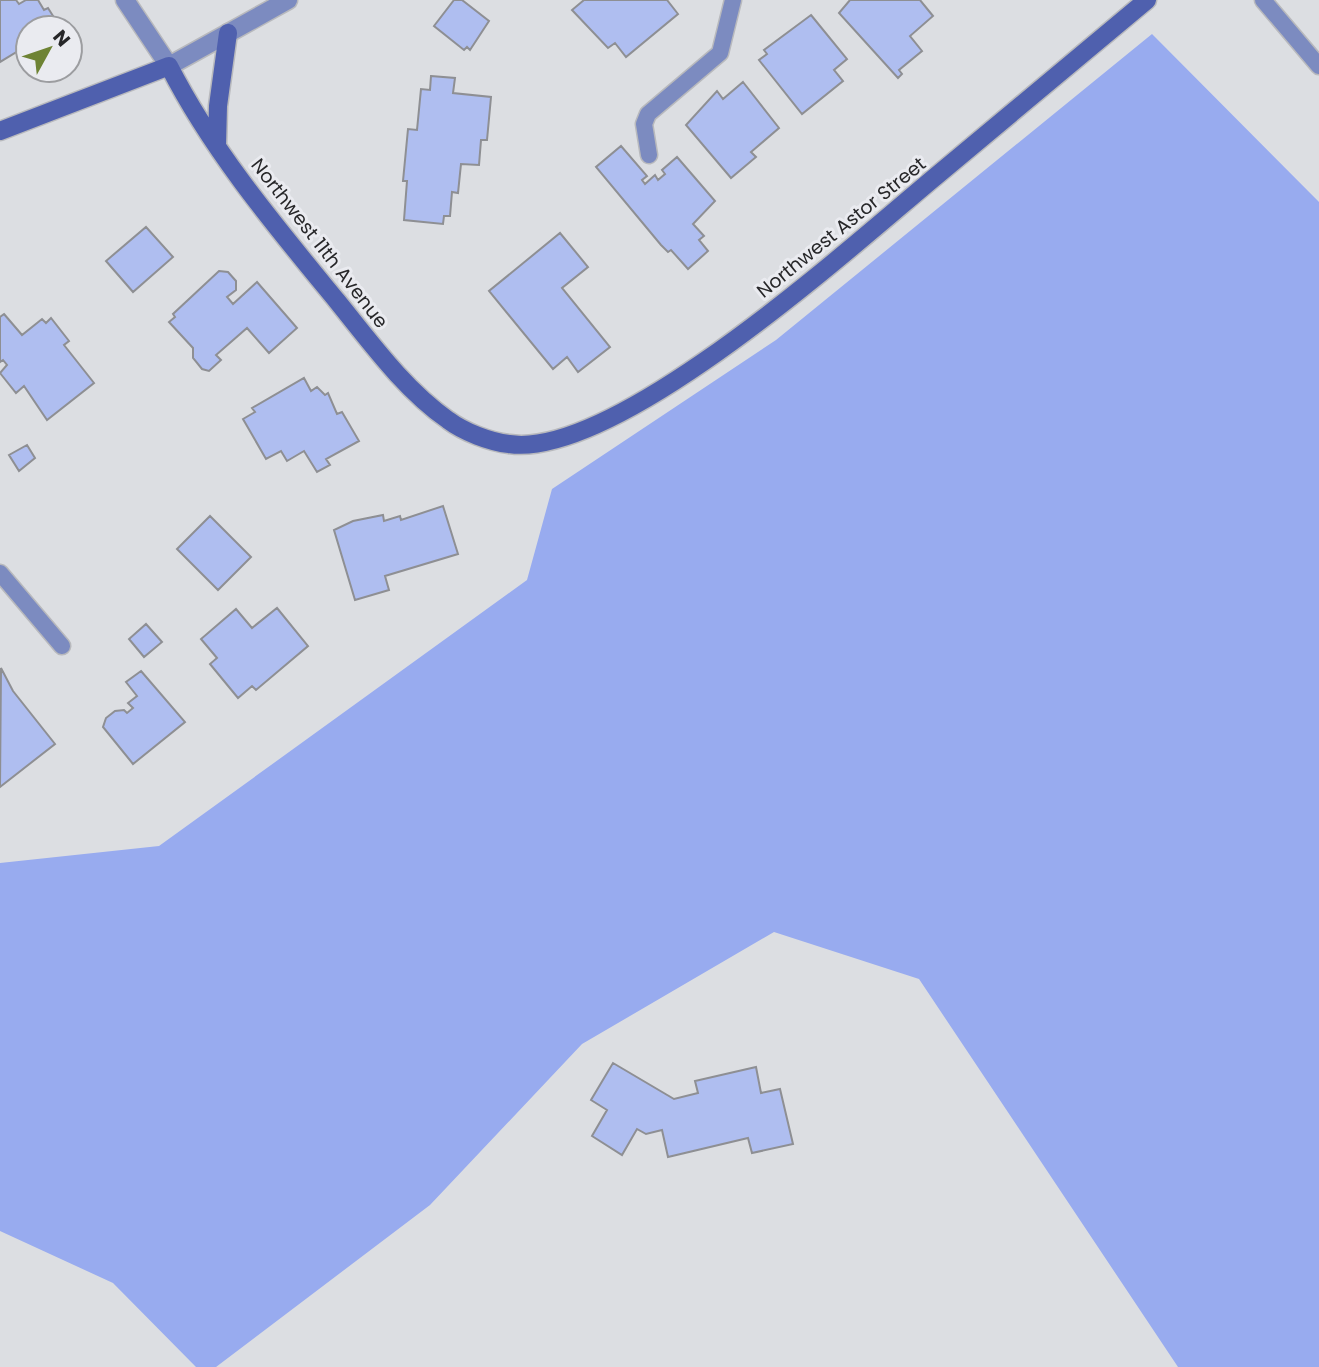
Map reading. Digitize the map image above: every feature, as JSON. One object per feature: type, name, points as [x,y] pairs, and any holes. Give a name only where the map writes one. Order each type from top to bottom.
[{"type":"street","name":"Northwest 11th Avenue","points":[[125,0],[217,145],[320,281],[393,370],[450,422],[508,444],[536,446]]},
{"type":"street","points":[[0,131],[169,66],[288,0]]},
{"type":"street","name":"Northwest Astor Street","points":[[536,446],[574,435],[618,415],[786,301],[1147,0]]},
{"type":"street","points":[[217,145],[218,106],[228,33]]},
{"type":"lane","points":[[649,155],[644,124],[648,114],[720,53],[733,0]]},
{"type":"lane","points":[[1263,0],[1319,66]]},
{"type":"lane","points":[[0,573],[62,646]]},
{"type":"shaded area","points":[[1152,34],[1319,202],[1319,1367],[1178,1367],[919,979],[774,932],[582,1044],[430,1205],[216,1367],[196,1367],[113,1283],[0,1231],[0,863],[159,846],[527,580],[552,489],[776,340]]},
{"type":"building","points":[[0,0],[16,0],[19,4],[26,0],[38,0],[44,10],[48,8],[52,14],[14,14],[14,54],[0,62]]},
{"type":"building","points":[[454,0],[462,0],[489,21],[470,50],[467,47],[464,50],[434,26]]},
{"type":"building","points":[[584,0],[667,0],[678,14],[626,57],[615,43],[608,48],[572,10]]},
{"type":"building","points":[[850,0],[920,0],[933,16],[910,36],[922,51],[899,70],[902,74],[898,78],[839,13]]},
{"type":"building","points":[[811,15],[847,59],[834,70],[843,81],[802,114],[759,60],[767,54],[764,50]]},
{"type":"building","points":[[431,76],[455,78],[453,93],[491,97],[487,140],[481,140],[479,165],[461,164],[458,193],[452,192],[450,216],[444,216],[443,224],[404,220],[407,181],[403,181],[408,129],[417,130],[421,89],[430,90]]},
{"type":"building","points":[[743,82],[779,128],[751,152],[756,157],[731,178],[686,125],[717,91],[723,99]]},
{"type":"building","points":[[621,146],[647,176],[642,180],[645,184],[655,175],[658,180],[665,174],[662,170],[677,157],[715,201],[693,224],[704,236],[699,240],[708,251],[688,269],[671,250],[668,252],[661,245],[596,167]]},
{"type":"building","points":[[146,227],[173,257],[133,292],[106,261]]},
{"type":"building","points":[[560,233],[588,267],[562,288],[610,347],[578,372],[567,357],[553,369],[489,291]]},
{"type":"building","points":[[219,271],[228,272],[236,281],[236,290],[227,297],[233,304],[257,282],[297,328],[269,353],[247,328],[216,355],[221,360],[209,371],[202,369],[193,358],[193,348],[169,322],[175,317],[173,314]]},
{"type":"building","points":[[4,314],[22,335],[42,319],[46,323],[51,318],[69,341],[64,345],[94,383],[47,420],[24,386],[16,393],[0,373],[7,365],[3,360],[0,362],[0,317]]},
{"type":"building","points":[[304,378],[311,391],[317,387],[325,395],[328,393],[337,414],[342,412],[359,441],[326,459],[330,465],[317,472],[304,451],[287,461],[281,451],[266,459],[243,419],[255,412],[252,408]]},
{"type":"building","points":[[27,445],[35,458],[19,471],[9,455]]},
{"type":"building","points":[[443,506],[458,554],[385,576],[389,590],[355,600],[334,530],[353,521],[383,515],[384,521],[400,516],[401,520]]},
{"type":"building","points":[[210,516],[251,557],[218,590],[177,549]]},
{"type":"building","points":[[277,608],[308,646],[256,690],[252,686],[238,698],[210,664],[217,658],[201,639],[236,609],[252,628]]},
{"type":"building","points":[[146,624],[162,642],[144,657],[129,639]]},
{"type":"building","points":[[1,668],[13,691],[55,744],[0,787]]},
{"type":"building","points":[[141,671],[185,722],[133,764],[103,727],[106,718],[115,711],[124,710],[127,713],[133,708],[128,703],[137,696],[126,682]]},
{"type":"building","points":[[613,1063],[674,1099],[698,1093],[695,1081],[756,1067],[761,1093],[780,1089],[793,1144],[752,1153],[748,1138],[668,1157],[662,1130],[646,1134],[637,1129],[622,1155],[592,1136],[607,1110],[591,1100]]}]
